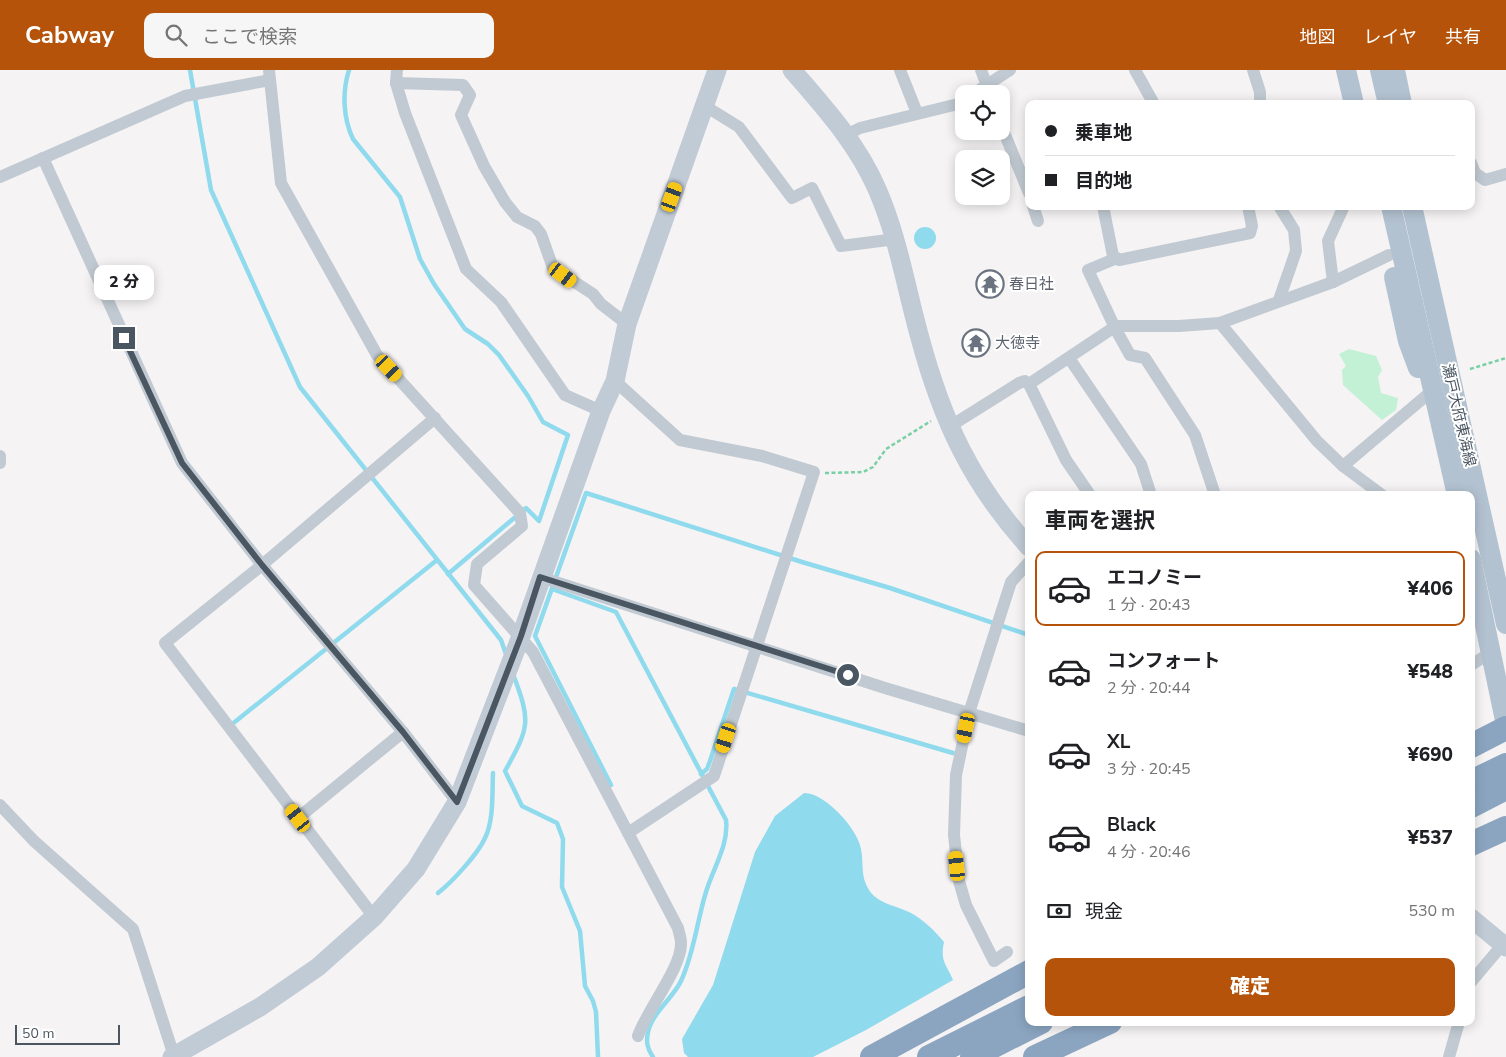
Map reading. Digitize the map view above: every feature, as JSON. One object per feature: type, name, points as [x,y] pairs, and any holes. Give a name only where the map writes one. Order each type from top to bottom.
[{"type":"highway","points":[[1475,744],[1506,727]]},
{"type":"highway","points":[[1475,780],[1506,765]]},
{"type":"highway","points":[[1475,804],[1506,788]]},
{"type":"highway","points":[[1475,842],[1506,828]]},
{"type":"highway","points":[[872,1057],[1025,974]]},
{"type":"highway","points":[[929,1057],[1025,1009]]},
{"type":"highway","points":[[972,1057],[1033,1026]]},
{"type":"highway","points":[[1035,1057],[1101,1026]]},
{"type":"main road","points":[[1346,70],[1353,100]]},
{"type":"main road","points":[[1360,70],[1367,100]]},
{"type":"main road","points":[[1380,70],[1387,100]]},
{"type":"main road","points":[[1395,70],[1401,100]]},
{"type":"main road","points":[[1379,210],[1408,341],[1420,374],[1433,390]]},
{"type":"main road","name":"瀬戸大府東海線","points":[[1392,210],[1455,401],[1506,624]]},
{"type":"main road","name":"瀬戸大府東海線","points":[[1413,210],[1431,332],[1433,390],[1456,491]]},
{"type":"main road","points":[[1426,210],[1458,353],[1455,401]]},
{"type":"main road","points":[[1475,579],[1506,727]]},
{"type":"street","points":[[0,805],[34,841],[133,929],[173,1057],[260,1006],[318,967],[374,917],[416,869],[457,802],[521,636],[540,577],[601,410],[615,381],[627,324],[718,70]]},
{"type":"street","points":[[792,70],[848,134],[877,188],[896,239],[920,339],[946,420],[972,471],[996,509],[1025,542]]},
{"type":"street","points":[[900,70],[917,113]]},
{"type":"street","points":[[981,70],[987,85]]},
{"type":"street","points":[[993,85],[1010,70]]},
{"type":"street","points":[[1136,70],[1152,100]]},
{"type":"street","points":[[1252,70],[1260,92],[1260,100]]},
{"type":"street","points":[[0,177],[185,96],[270,75],[281,183],[378,355],[520,512],[522,526],[477,564],[474,585],[521,636],[533,652],[678,928],[682,944],[678,958],[644,1019],[638,1036]]},
{"type":"street","points":[[601,410],[565,395],[501,302],[466,269],[405,113],[397,76],[463,84],[470,95],[461,115],[484,166],[505,202],[517,217],[535,226],[541,234],[553,268],[593,294],[601,304],[627,324]]},
{"type":"street","points":[[848,134],[860,128],[955,105]]},
{"type":"street","points":[[705,106],[739,127],[792,198],[812,188],[841,246],[896,239]]},
{"type":"street","points":[[1007,140],[1025,183]]},
{"type":"street","points":[[42,158],[182,463],[262,565],[403,732],[457,802]]},
{"type":"street","points":[[1475,173],[1485,180],[1506,174]]},
{"type":"street","points":[[1034,210],[1038,221]]},
{"type":"street","points":[[1104,210],[1113,256],[1120,260],[1250,233],[1252,226],[1249,210]]},
{"type":"street","points":[[1279,300],[1296,250],[1294,230],[1282,210]]},
{"type":"street","points":[[1333,282],[1328,241],[1342,210]]},
{"type":"street","points":[[1029,384],[1115,328],[1220,322],[1333,282],[1389,255]]},
{"type":"street","points":[[1117,258],[1088,270],[1115,328],[1130,354],[1145,358],[1176,409],[1195,435],[1214,491]]},
{"type":"street","points":[[1220,322],[1249,355],[1279,397],[1317,441],[1343,466],[1377,491]]},
{"type":"street","points":[[1069,358],[1141,464],[1150,491]]},
{"type":"street","points":[[946,420],[1025,380],[1029,384],[1066,460],[1087,491]]},
{"type":"street","points":[[615,381],[680,440],[762,456],[814,472],[714,776],[628,833]]},
{"type":"street","points":[[1343,466],[1433,390]]},
{"type":"street","points":[[374,917],[165,643],[262,565],[435,418]]},
{"type":"street","points":[[0,456],[0,463]]},
{"type":"street","points":[[1008,952],[994,961],[966,905],[959,881],[954,835],[956,775],[969,713],[1011,582],[1025,566]]},
{"type":"street","points":[[540,577],[969,713],[1025,729]]},
{"type":"street","points":[[1475,663],[1490,653]]},
{"type":"street","points":[[298,818],[403,732]]},
{"type":"street","points":[[1475,921],[1504,946],[1475,978]]},
{"type":"street","points":[[1449,1057],[1458,1026]]},
{"type":"path","points":[[1470,369],[1506,358]]},
{"type":"path","points":[[814,472],[833,474],[863,472],[873,467],[892,444],[946,420]]},
{"type":"green space","points":[[1349,349],[1376,356],[1382,370],[1378,377],[1381,393],[1398,398],[1396,410],[1382,420],[1343,385],[1342,370],[1346,366],[1339,354]]},
{"type":"water","points":[[921,227],[929,227],[936,234],[936,242],[929,249],[921,249],[914,242],[914,234]]},
{"type":"water","points":[[804,793],[812,794],[830,805],[854,832],[861,849],[864,880],[872,894],[882,901],[919,918],[944,942],[943,958],[953,980],[866,1030],[813,1057],[688,1057],[684,1053],[682,1039],[713,985],[755,852],[775,816]]},
{"type":"waterway","points":[[190,70],[211,190],[300,387],[501,640],[507,657]]},
{"type":"waterway","points":[[349,70],[345,87],[345,114],[353,139],[400,197],[420,259],[434,284],[465,329],[488,344],[499,355],[528,396],[543,422],[568,435],[539,521],[526,508],[448,574]]},
{"type":"waterway","points":[[611,785],[535,636],[586,493],[890,588],[1025,634]]},
{"type":"waterway","points":[[231,725],[437,560]]},
{"type":"waterway","points":[[552,589],[616,612],[726,820],[723,847],[706,892],[692,948],[681,981],[650,1025],[647,1039],[649,1051],[653,1057]]},
{"type":"waterway","points":[[513,674],[523,703],[525,724],[519,744],[505,771],[522,806],[557,823],[563,839],[562,887],[580,931],[585,986],[593,1001],[596,1012],[598,1057]]},
{"type":"waterway","points":[[701,774],[707,769],[734,689],[953,753]]},
{"type":"waterway","points":[[438,893],[464,867],[482,845],[490,823],[493,773]]},
{"type":"place","name":"春日社","points":[[990,284]]},
{"type":"place","name":"大徳寺","points":[[976,343]]},
{"type":"route","points":[[124,338],[182,463],[262,565],[403,732],[457,802],[521,636],[540,577],[848,675]]}]
